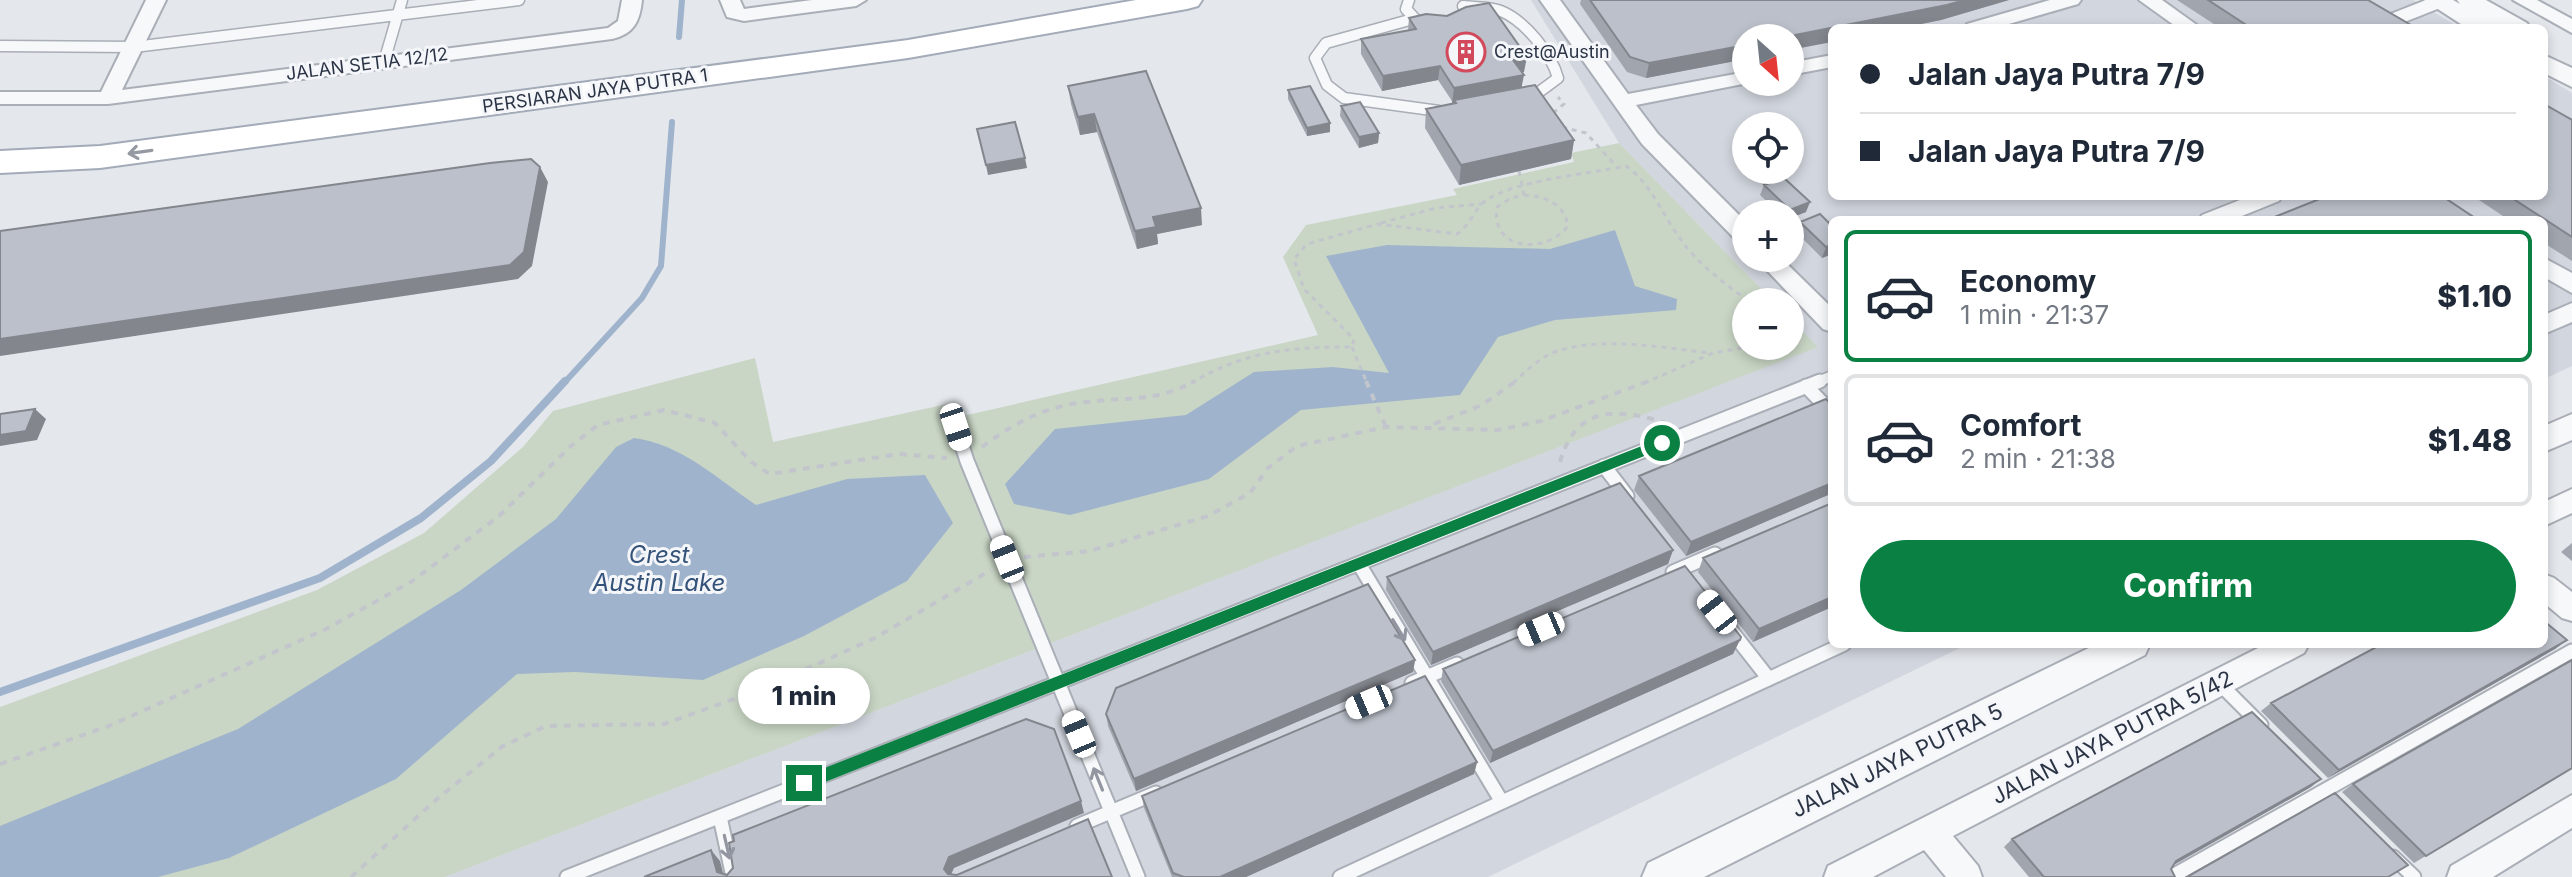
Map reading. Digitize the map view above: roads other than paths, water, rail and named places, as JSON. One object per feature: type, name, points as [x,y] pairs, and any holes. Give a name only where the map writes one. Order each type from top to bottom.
[{"type":"main road","name":"PERSIARAN JAYA PUTRA 1","points":[[0,136],[85,136],[884,34],[1085,0]]},
{"type":"main road","name":"PERSIARAN JAYA PUTRA 1","points":[[0,162],[100,157],[892,51],[1187,0]]},
{"type":"street","points":[[108,98],[156,0]]},
{"type":"street","name":"JALAN SETIA 12/12","points":[[0,98],[108,98],[612,33],[624,29],[629,20],[632,0]]},
{"type":"street","points":[[732,7],[744,15],[856,0]]},
{"type":"street","points":[[1550,0],[1650,139],[1732,222]]},
{"type":"street","points":[[1988,24],[2071,0]]},
{"type":"street","points":[[2149,0],[2185,24]]},
{"type":"street","points":[[2396,19],[2414,0]]},
{"type":"street","points":[[2469,0],[2511,24]]},
{"type":"street","points":[[2523,0],[2572,27]]},
{"type":"street","points":[[2396,19],[2439,1],[2477,24]]},
{"type":"street","points":[[2548,45],[2572,58]]},
{"type":"street","points":[[1804,66],[1828,62]]},
{"type":"street","points":[[2548,65],[2572,79]]},
{"type":"street","points":[[1623,101],[1732,81]]},
{"type":"street","points":[[2220,216],[2261,200]]},
{"type":"street","points":[[2548,269],[2572,285]]},
{"type":"street","points":[[1781,272],[1828,319]]},
{"type":"street","points":[[2548,323],[2572,312]]},
{"type":"street","points":[[2548,438],[2572,426]]},
{"type":"street","points":[[2548,513],[2572,500]]},
{"type":"street","points":[[2548,589],[2572,609]]},
{"type":"street","name":"JALAN JAYA PUTRA 5","points":[[1662,877],[2124,648]]},
{"type":"street","name":"JALAN JAYA PUTRA 5/42","points":[[1840,877],[2286,648]]},
{"type":"street","points":[[2463,877],[2572,810]]},
{"type":"street","points":[[1929,831],[1966,877]]},
{"type":"lane","points":[[384,62],[402,0]]},
{"type":"lane","points":[[0,46],[134,47],[519,0]]},
{"type":"lane","points":[[1409,0],[1406,9],[1413,19],[1429,25]]},
{"type":"lane","points":[[1460,8],[1501,11],[1521,25],[1557,70],[1558,78],[1549,87],[1535,95],[1510,100]]},
{"type":"lane","points":[[1413,19],[1326,43],[1315,58],[1327,85],[1344,98],[1431,111],[1454,111]]},
{"type":"lane","points":[[567,877],[1828,378]]},
{"type":"lane","points":[[1806,386],[1828,409]]},
{"type":"lane","points":[[956,427],[967,461],[1138,877]]},
{"type":"lane","points":[[1604,466],[1639,511]]},
{"type":"lane","points":[[1654,580],[1678,562],[1724,550]]},
{"type":"lane","points":[[1678,562],[1692,580]]},
{"type":"lane","points":[[1359,564],[1502,802]]},
{"type":"lane","points":[[1721,617],[1769,679]]},
{"type":"lane","points":[[1340,877],[1835,648]]},
{"type":"lane","points":[[2171,877],[2572,651]]},
{"type":"lane","points":[[1398,689],[1469,659]]},
{"type":"lane","points":[[2219,683],[2272,736]]},
{"type":"lane","points":[[1070,830],[1169,787]]},
{"type":"lane","points":[[720,817],[733,877]]},
{"type":"lane","points":[[2381,844],[2414,877]]},
{"type":"water","points":[[1615,230],[1635,286],[1677,299],[1676,310],[1555,320],[1498,337],[1460,395],[1301,410],[1209,479],[1070,515],[1014,504],[1005,484],[1055,429],[1186,415],[1254,372],[1333,367],[1389,373],[1326,256],[1387,245],[1550,249]]},
{"type":"water","name":"Crest Austin Lake","points":[[634,438],[668,447],[683,455],[756,505],[847,479],[925,475],[953,523],[907,581],[804,636],[703,680],[575,672],[517,674],[396,779],[229,858],[158,877],[0,877],[0,826],[238,729],[461,590],[556,519],[616,447]]},
{"type":"waterway","points":[[679,37],[682,0]]},
{"type":"waterway","points":[[564,383],[642,298],[661,266],[672,122]]},
{"type":"waterway","points":[[0,692],[320,578],[421,518],[491,461],[565,381]]},
{"type":"place","name":"Crest@Austin","points":[[1466,52]]}]
